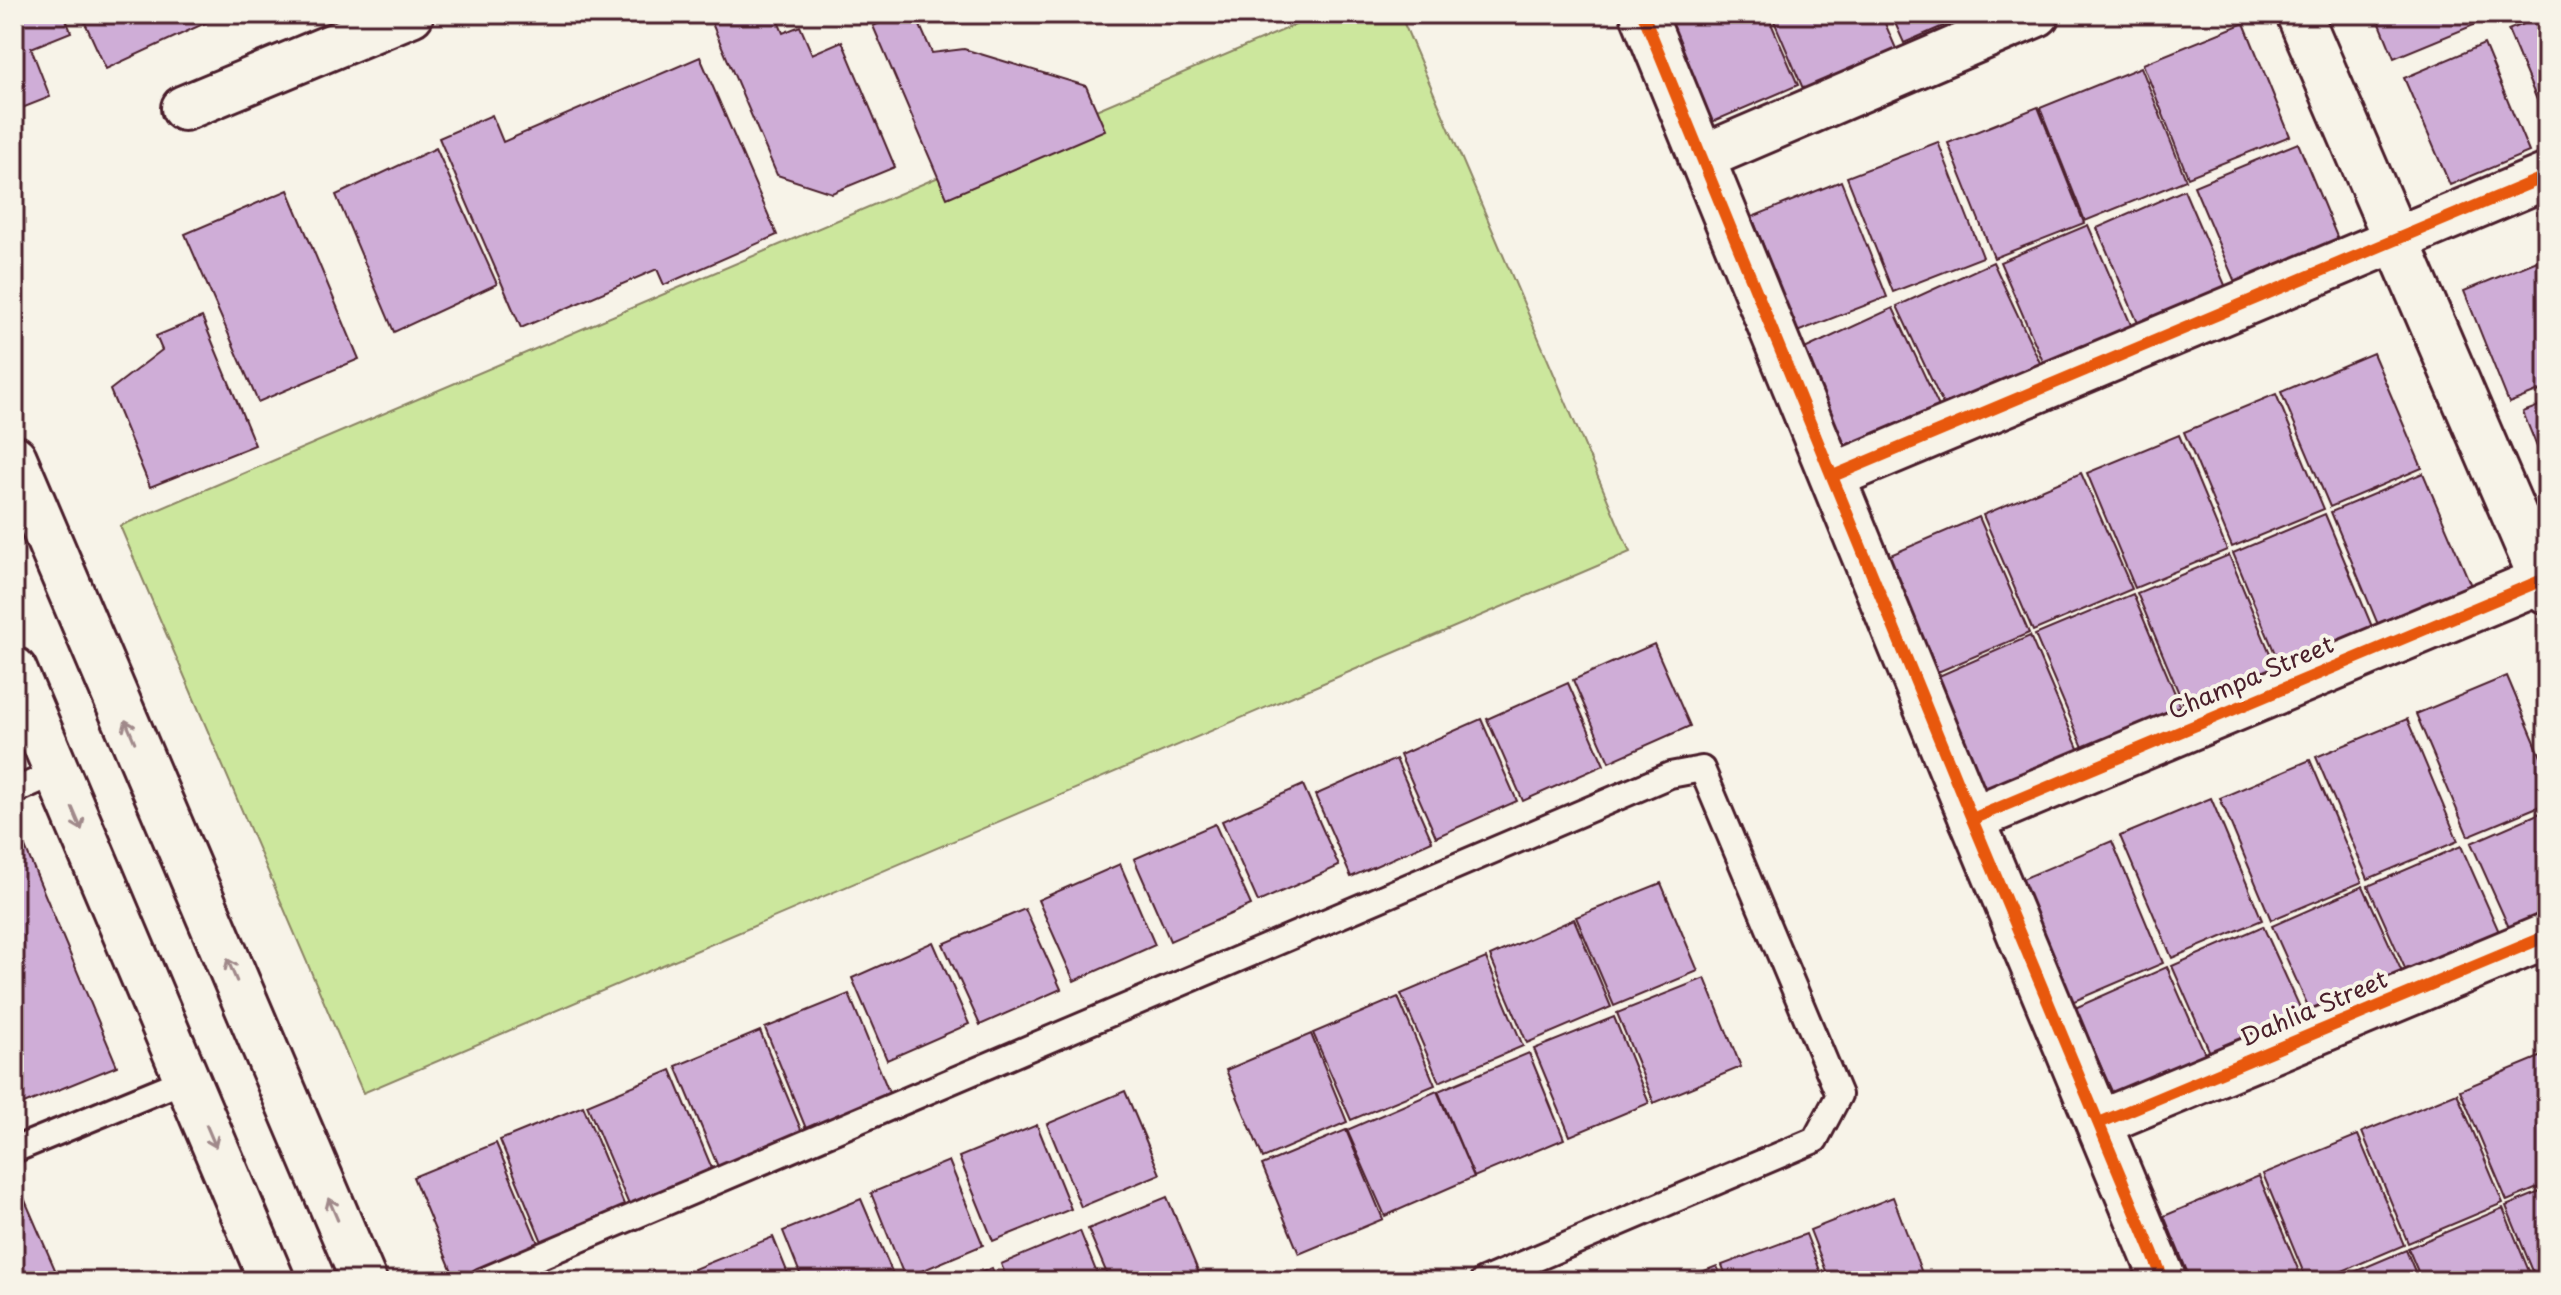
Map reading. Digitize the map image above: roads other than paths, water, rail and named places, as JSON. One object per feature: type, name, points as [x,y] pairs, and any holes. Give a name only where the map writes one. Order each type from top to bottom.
[{"type":"street","points":[[184,108],[411,14]]},
{"type":"street","points":[[1643,14],[2164,1281]]},
{"type":"street","points":[[1701,158],[2037,14]]},
{"type":"street","points":[[2299,14],[2545,583]]},
{"type":"street","points":[[1833,476],[2547,176]]},
{"type":"street","points":[[14,458],[364,1281]]},
{"type":"street","name":"Champa Street","points":[[1972,819],[2545,583]]},
{"type":"street","points":[[14,670],[272,1281]]},
{"type":"street","name":"Dahlia Street","points":[[2099,1123],[2547,936]]},
{"type":"lane","points":[[482,1281],[1670,775],[1702,769],[1839,1095],[1815,1140],[1483,1281]]},
{"type":"lane","points":[[14,791],[57,772]]},
{"type":"lane","points":[[14,1150],[187,1079]]}]
